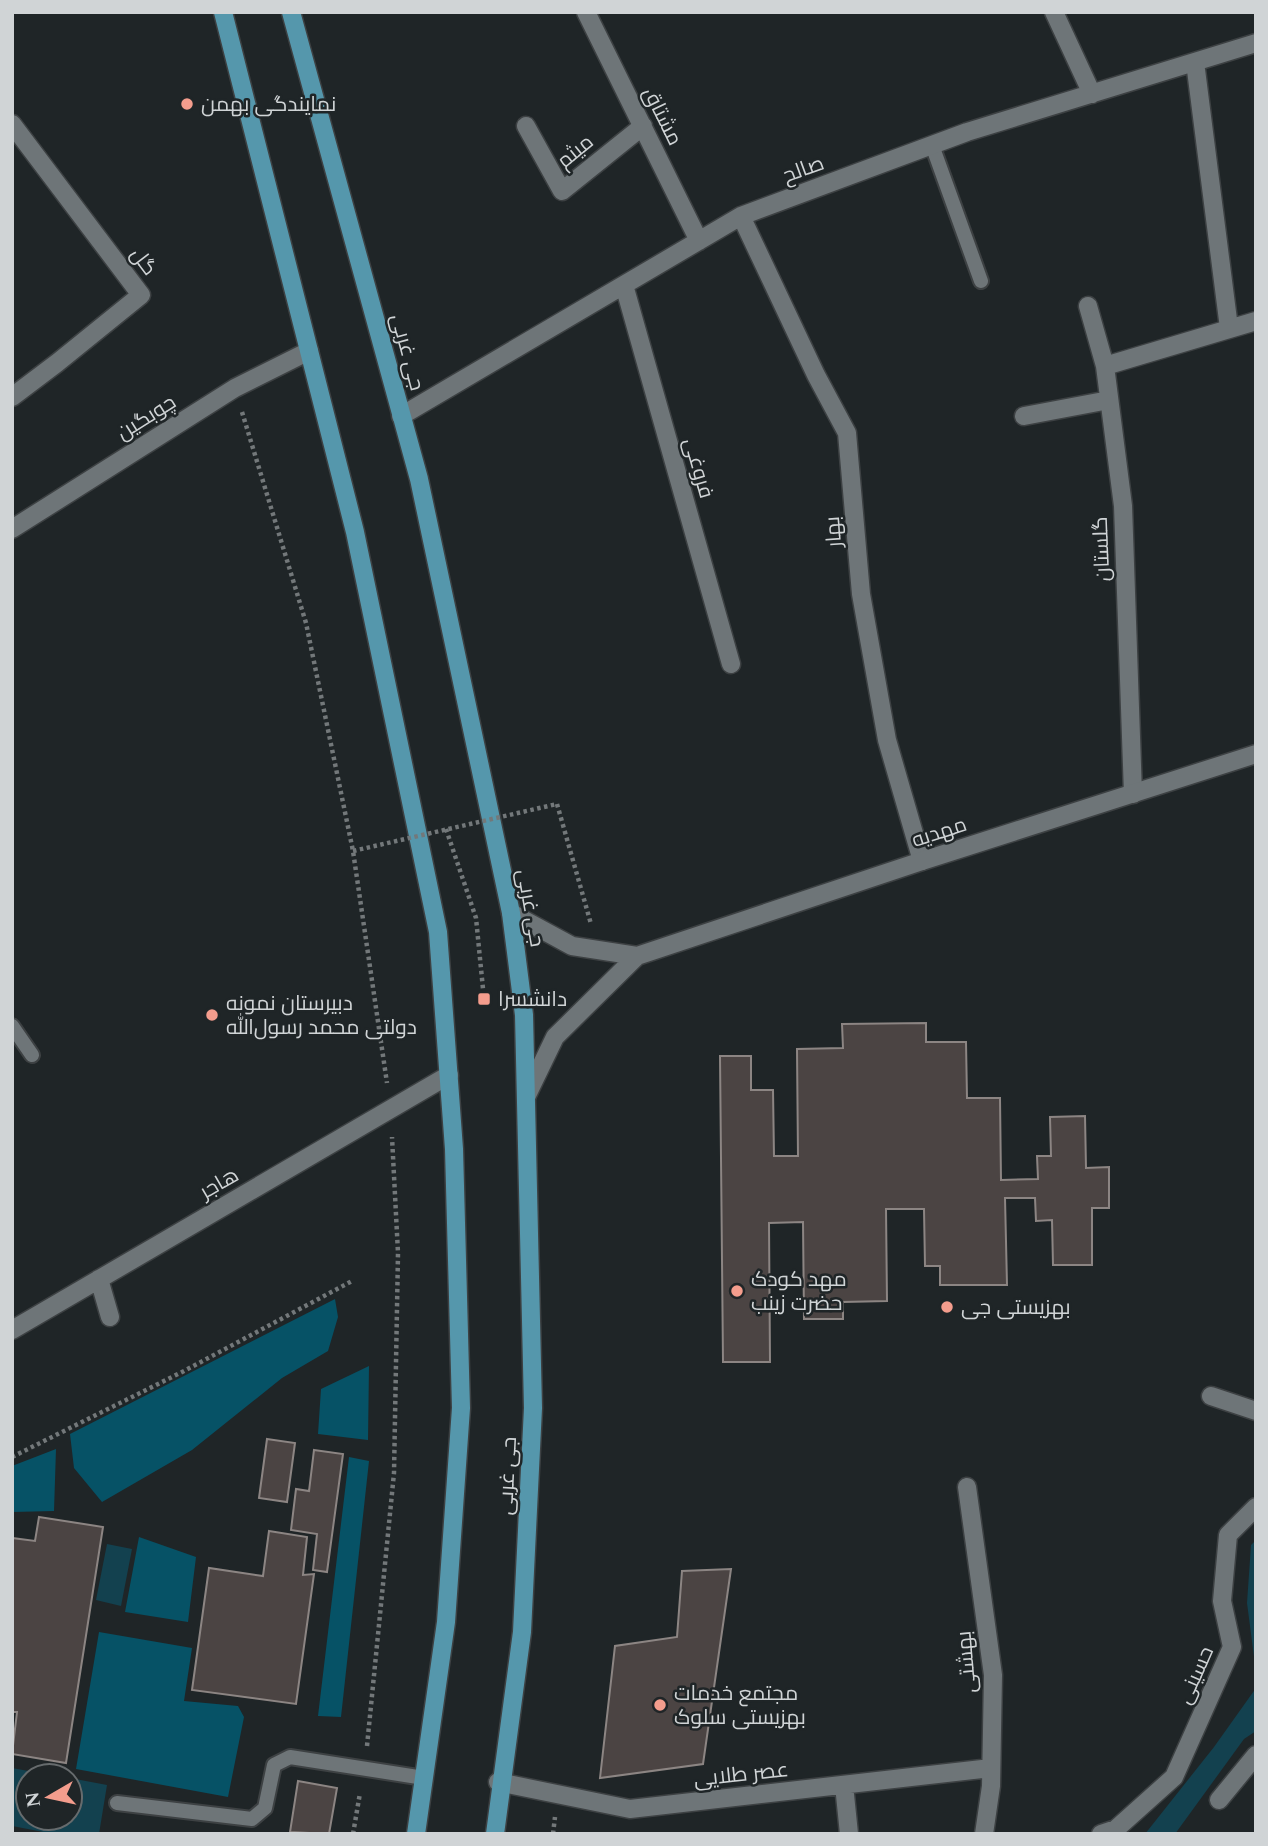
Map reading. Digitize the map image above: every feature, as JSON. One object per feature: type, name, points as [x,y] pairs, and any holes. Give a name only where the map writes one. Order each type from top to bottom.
[{"type":"main road","points":[[223,12],[355,532],[438,932],[454,1149],[461,1408],[446,1622],[416,1834]]},
{"type":"main road","name":"جی غربی","points":[[291,12],[419,479],[511,913],[524,1014],[533,1408],[522,1632],[495,1834]]},
{"type":"street","name":"مشتاق","points":[[586,12],[699,241]]},
{"type":"street","points":[[1054,12],[1091,93]]},
{"type":"street","name":"صالح","points":[[401,416],[741,216],[932,145],[1256,43]]},
{"type":"street","points":[[1195,62],[1228,328]]},
{"type":"street","name":"گل","points":[[12,124],[141,295],[12,397]]},
{"type":"street","name":"میثم","points":[[526,125],[562,191],[643,126]]},
{"type":"street","name":"بهار","points":[[741,216],[816,375],[847,433],[861,594],[887,740],[922,861]]},
{"type":"street","name":"فروغی","points":[[624,285],[731,664]]},
{"type":"street","name":"گلستان","points":[[1088,306],[1105,366],[1123,506],[1133,794]]},
{"type":"street","points":[[1105,366],[1256,321]]},
{"type":"street","name":"چوبگین","points":[[12,529],[235,388],[309,351]]},
{"type":"street","points":[[1024,416],[1110,400]]},
{"type":"street","name":"مهدیه","points":[[637,956],[1256,754]]},
{"type":"street","points":[[511,913],[572,946],[637,956]]},
{"type":"street","points":[[527,1095],[555,1037],[637,956]]},
{"type":"street","name":"هاجر","points":[[12,1330],[449,1075]]},
{"type":"street","points":[[99,1279],[110,1317]]},
{"type":"street","points":[[1211,1396],[1256,1411]]},
{"type":"street","name":"بهشتی","points":[[967,1488],[993,1675],[991,1786],[984,1834]]},
{"type":"street","name":"حسینی","points":[[1101,1834],[1116,1829],[1174,1777],[1233,1647],[1222,1601],[1228,1535],[1256,1507]]},
{"type":"street","points":[[1219,1800],[1256,1755]]},
{"type":"street","name":"عصر طلایی","points":[[500,1782],[630,1809],[991,1769]]},
{"type":"street","points":[[844,1786],[849,1834]]},
{"type":"lane","points":[[932,145],[981,281]]},
{"type":"lane","points":[[12,1026],[32,1055]]},
{"type":"lane","points":[[117,1803],[252,1819],[265,1808],[274,1765],[290,1758],[424,1778]]},
{"type":"path","points":[[235,388],[306,623],[353,851],[391,1109],[398,1254],[394,1473],[371,1720],[353,1834]]},
{"type":"path","points":[[353,851],[558,804],[598,949]]},
{"type":"path","points":[[446,828],[476,919],[484,999]]},
{"type":"path","points":[[12,1457],[184,1371],[352,1281]]},
{"type":"shaded area","points":[[335,1299],[338,1317],[328,1351],[282,1378],[192,1450],[102,1502],[74,1468],[70,1434]]},
{"type":"shaded area","points":[[369,1366],[368,1440],[318,1434],[321,1389]]},
{"type":"shaded area","points":[[56,1449],[54,1511],[12,1512],[12,1466]]},
{"type":"shaded area","points":[[349,1457],[369,1461],[341,1717],[318,1716]]},
{"type":"shaded area","points":[[139,1537],[196,1557],[188,1622],[125,1612]]},
{"type":"shaded area","points":[[1256,1540],[1256,1672],[1247,1603],[1251,1545]]},
{"type":"shaded area","points":[[107,1544],[132,1549],[121,1606],[96,1600]]},
{"type":"shaded area","points":[[99,1632],[192,1648],[184,1701],[238,1706],[244,1717],[228,1797],[84,1770],[84,1762],[77,1762]]},
{"type":"shaded area","points":[[1256,1688],[1256,1731],[1244,1739],[1175,1834],[1145,1834],[1214,1747]]},
{"type":"shaded area","points":[[12,1768],[14,1826],[12,1826]]},
{"type":"shaded area","points":[[84,1781],[107,1785],[99,1834],[44,1832],[84,1832]]},
{"type":"building","points":[[926,1023],[926,1042],[966,1042],[967,1098],[1000,1098],[1001,1180],[1038,1179],[1037,1156],[1051,1156],[1050,1117],[1085,1116],[1086,1168],[1109,1167],[1109,1208],[1092,1208],[1092,1265],[1053,1265],[1052,1220],[1036,1221],[1035,1198],[1005,1198],[1007,1285],[940,1285],[940,1266],[925,1266],[924,1209],[886,1209],[887,1301],[843,1302],[843,1319],[804,1319],[803,1222],[769,1223],[770,1362],[723,1362],[720,1056],[751,1056],[751,1090],[773,1090],[774,1156],[798,1156],[797,1049],[843,1048],[842,1024]]},
{"type":"building","points":[[267,1439],[295,1443],[287,1502],[259,1498]]},
{"type":"building","points":[[314,1450],[343,1454],[327,1572],[313,1570],[317,1534],[291,1530],[296,1489],[309,1491]]},
{"type":"building","points":[[39,1517],[103,1527],[66,1762],[12,1754],[17,1712],[12,1712],[12,1538],[35,1541]]},
{"type":"building","points":[[269,1531],[307,1537],[303,1575],[314,1574],[296,1704],[192,1690],[209,1568],[263,1576]]},
{"type":"building","name":"مجتمع خدمات بهزیستی سلوک","points":[[731,1569],[703,1764],[600,1778],[615,1646],[677,1637],[682,1571]]},
{"type":"building","points":[[298,1781],[337,1788],[329,1834],[290,1832]]},
{"type":"place","name":"نمایندگی بهمن","points":[[187,104]]},
{"type":"place","name":"دانشسرا","points":[[484,999]]},
{"type":"place","name":"دبیرستان نمونه دولتی محمد رسول‌الله","points":[[212,1015]]},
{"type":"place","name":"مهد کودک حضرت زینب","points":[[737,1291]]},
{"type":"place","name":"بهزیستی جی","points":[[947,1307]]},
{"type":"place","name":"مجتمع خدمات بهزیستی سلوک","points":[[660,1705]]}]
